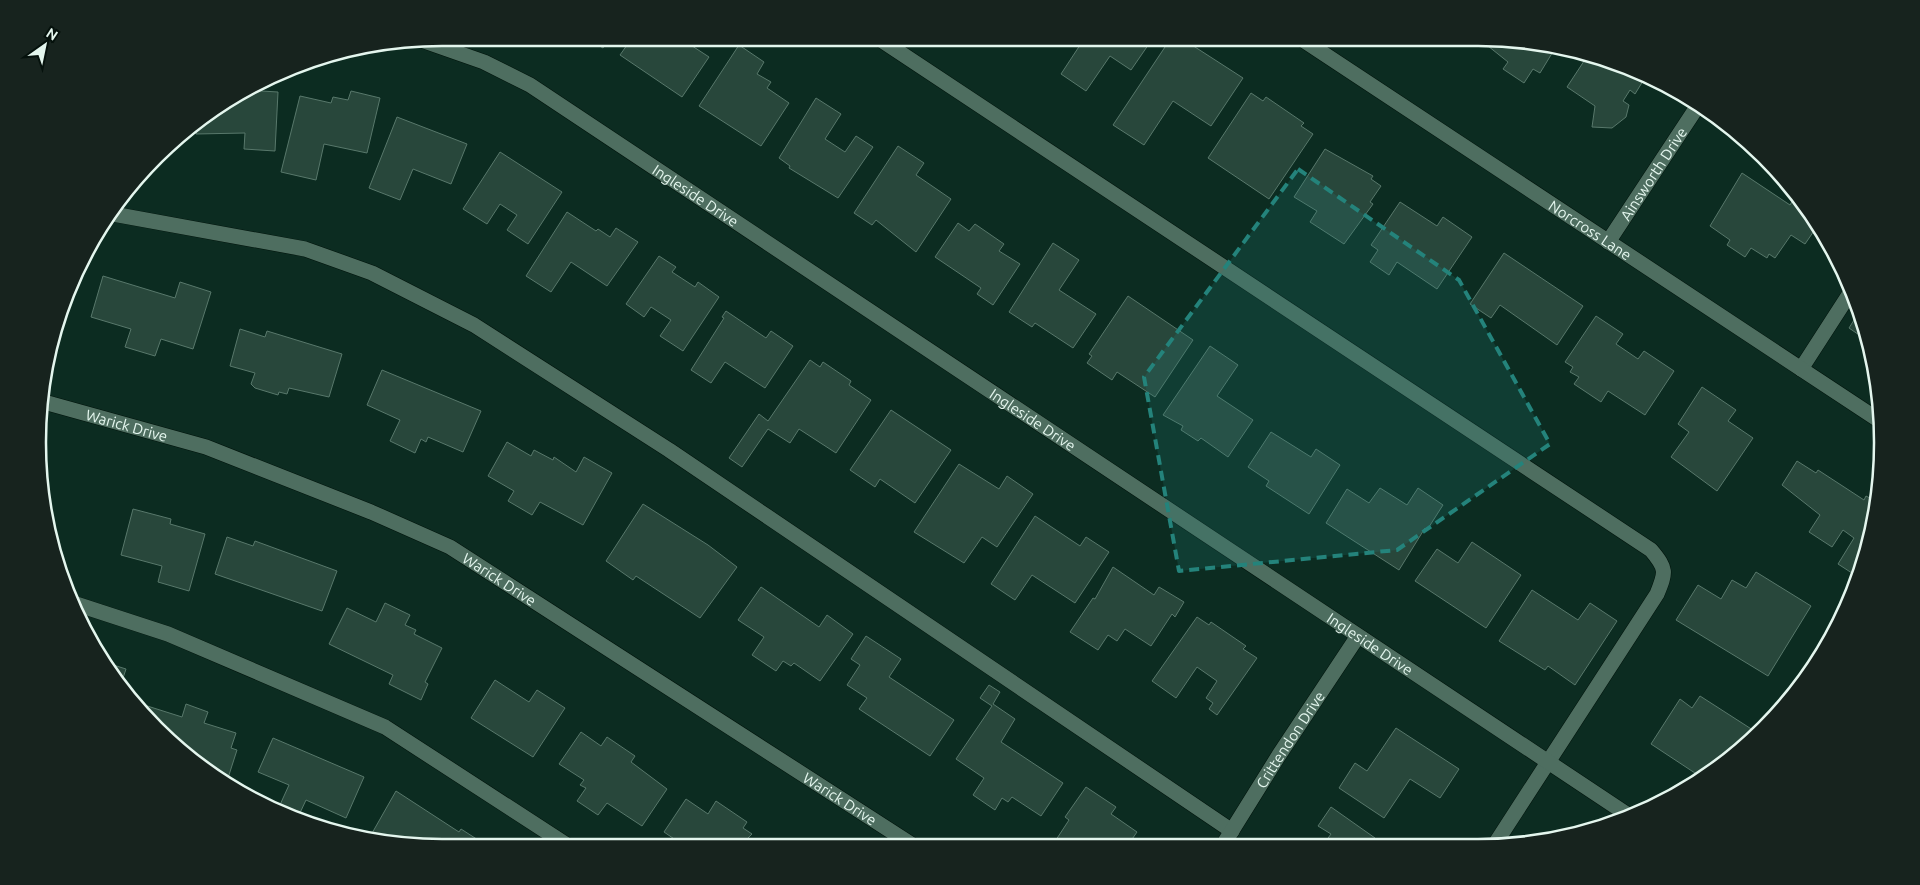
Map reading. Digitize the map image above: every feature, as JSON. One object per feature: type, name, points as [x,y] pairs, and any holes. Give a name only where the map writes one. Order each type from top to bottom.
[{"type":"street","name":"Ingleside Drive","points":[[441,46],[484,62],[530,85],[1623,811]]},
{"type":"street","points":[[890,46],[1651,550],[1662,563],[1664,576],[1658,594],[1499,838]]},
{"type":"street","name":"Norcross Lane","points":[[1312,46],[1873,416]]},
{"type":"street","name":"Ainsworth Drive","points":[[1608,242],[1695,111]]},
{"type":"street","points":[[118,215],[305,249],[372,273],[474,325],[669,450],[1232,831]]},
{"type":"street","points":[[1800,369],[1847,298]]},
{"type":"street","name":"Warick Drive","points":[[49,403],[206,447],[371,512],[450,548],[903,839]]},
{"type":"street","points":[[81,606],[168,634],[385,727],[558,839]]},
{"type":"street","name":"Crittendon Drive","points":[[1227,839],[1279,755],[1358,636]]},
{"type":"highlighted area","points":[[1298,169],[1459,280],[1550,444],[1397,550],[1179,571],[1144,377]]},
{"type":"building","points":[[626,46],[692,46],[709,57],[682,97],[620,55]]},
{"type":"building","points":[[738,46],[764,62],[757,74],[771,82],[767,88],[789,103],[761,146],[699,106]]},
{"type":"building","points":[[1079,46],[1148,46],[1131,70],[1110,56],[1086,91],[1061,74]]},
{"type":"building","points":[[1166,46],[1193,46],[1243,78],[1211,126],[1173,101],[1144,145],[1113,125]]},
{"type":"building","points":[[1489,46],[1552,54],[1540,73],[1533,69],[1524,83],[1503,69],[1508,62]]},
{"type":"building","points":[[1584,61],[1605,67],[1642,82],[1635,94],[1630,90],[1623,101],[1629,105],[1626,117],[1612,128],[1592,127],[1595,106],[1567,87]]},
{"type":"building","points":[[260,91],[278,92],[275,151],[244,149],[245,133],[196,134],[201,128],[222,113]]},
{"type":"building","points":[[351,91],[380,98],[367,153],[324,144],[316,180],[281,172],[300,96],[331,103],[333,97],[348,100]]},
{"type":"building","points":[[1251,93],[1263,101],[1266,97],[1304,123],[1301,126],[1313,134],[1269,199],[1208,158]]},
{"type":"building","points":[[816,98],[841,114],[825,139],[845,152],[856,136],[873,147],[838,198],[789,168],[790,166],[779,158]]},
{"type":"building","points":[[397,117],[467,144],[451,184],[413,169],[400,200],[369,188]]},
{"type":"building","points":[[898,146],[924,163],[916,175],[951,199],[916,252],[876,220],[872,225],[854,213]]},
{"type":"building","points":[[1325,149],[1373,176],[1371,179],[1381,186],[1370,202],[1373,204],[1344,244],[1310,222],[1317,211],[1294,197]]},
{"type":"building","points":[[500,152],[562,192],[528,244],[507,230],[517,215],[500,204],[487,224],[463,209]]},
{"type":"building","points":[[1742,173],[1790,205],[1792,201],[1813,232],[1805,244],[1791,235],[1775,258],[1769,254],[1767,258],[1751,248],[1745,257],[1727,245],[1730,240],[1710,226]]},
{"type":"building","points":[[1400,202],[1437,226],[1443,217],[1472,237],[1437,289],[1397,262],[1389,275],[1370,262],[1378,250],[1371,245]]},
{"type":"building","points":[[567,212],[596,231],[598,229],[610,237],[616,228],[638,242],[607,286],[571,262],[551,292],[526,276]]},
{"type":"building","points":[[958,223],[969,231],[975,224],[1004,244],[999,251],[1020,264],[993,305],[977,294],[981,288],[935,257]]},
{"type":"building","points":[[1053,243],[1079,260],[1059,290],[1096,314],[1073,348],[1035,323],[1032,327],[1009,312]]},
{"type":"building","points":[[1504,253],[1583,306],[1557,345],[1500,305],[1491,318],[1470,304]]},
{"type":"building","points":[[659,256],[676,267],[672,272],[695,287],[698,282],[719,297],[683,351],[660,336],[671,320],[651,307],[644,317],[626,304]]},
{"type":"building","points":[[103,276],[175,298],[180,282],[211,292],[193,349],[161,339],[155,356],[125,347],[131,329],[91,317]]},
{"type":"building","points":[[1128,296],[1193,340],[1155,397],[1117,372],[1112,380],[1087,363],[1092,356],[1089,354]]},
{"type":"building","points":[[726,311],[766,338],[771,331],[793,346],[765,388],[725,362],[711,383],[691,370],[724,318],[722,317]]},
{"type":"building","points":[[1596,316],[1623,334],[1616,344],[1638,359],[1644,351],[1674,371],[1645,415],[1608,391],[1601,402],[1574,384],[1579,377],[1570,372],[1573,367],[1565,362]]},
{"type":"building","points":[[1854,320],[1858,334],[1849,328]]},
{"type":"building","points":[[240,329],[265,337],[267,331],[342,354],[329,397],[289,388],[287,394],[279,392],[278,395],[255,388],[251,384],[255,373],[230,366]]},
{"type":"building","points":[[1210,346],[1238,365],[1217,396],[1253,420],[1228,457],[1201,438],[1198,441],[1181,430],[1183,426],[1163,415]]},
{"type":"building","points":[[810,360],[820,367],[823,362],[851,381],[849,385],[871,400],[836,453],[799,429],[790,443],[768,429],[742,467],[729,458],[759,414],[768,421]]},
{"type":"building","points":[[382,370],[481,411],[463,452],[428,437],[426,442],[421,439],[415,453],[390,441],[400,420],[367,405]]},
{"type":"building","points":[[1702,387],[1736,410],[1728,421],[1753,438],[1717,491],[1671,457],[1689,432],[1678,424]]},
{"type":"building","points":[[891,410],[951,450],[915,503],[880,479],[875,487],[850,470]]},
{"type":"building","points":[[1271,432],[1311,457],[1316,449],[1340,465],[1309,514],[1266,486],[1269,481],[1248,467]]},
{"type":"building","points":[[507,442],[531,456],[534,450],[553,460],[554,457],[576,472],[584,457],[612,473],[583,525],[540,502],[532,515],[508,501],[514,491],[488,476]]},
{"type":"building","points":[[1797,461],[1816,473],[1818,470],[1864,500],[1866,496],[1869,498],[1866,520],[1852,573],[1838,564],[1854,538],[1843,530],[1832,547],[1809,532],[1820,515],[1782,485]]},
{"type":"building","points":[[959,464],[999,489],[1007,476],[1033,494],[997,547],[982,537],[964,563],[914,532]]},
{"type":"building","points":[[1380,488],[1407,505],[1418,488],[1443,505],[1427,530],[1425,528],[1399,570],[1326,523],[1347,489],[1369,503]]},
{"type":"building","points":[[643,504],[708,545],[737,567],[700,618],[636,576],[633,580],[606,561]]},
{"type":"building","points":[[133,509],[171,519],[170,524],[205,534],[189,591],[158,582],[162,566],[121,555]]},
{"type":"building","points":[[1035,516],[1080,546],[1086,537],[1109,552],[1075,603],[1032,575],[1015,600],[991,584]]},
{"type":"building","points":[[227,537],[253,546],[255,541],[337,571],[322,611],[215,574]]},
{"type":"building","points":[[1472,542],[1521,575],[1486,628],[1415,581],[1437,549],[1458,563]]},
{"type":"building","points":[[1113,567],[1154,595],[1159,587],[1184,602],[1175,617],[1172,614],[1151,646],[1125,629],[1117,641],[1108,635],[1098,650],[1070,632],[1093,598],[1095,599]]},
{"type":"building","points":[[1756,572],[1811,606],[1768,676],[1676,620],[1698,585],[1721,599],[1732,580],[1746,588]]},
{"type":"building","points":[[761,587],[819,627],[827,615],[853,634],[820,681],[794,663],[791,666],[783,661],[776,671],[752,655],[764,637],[738,620]]},
{"type":"building","points":[[1532,590],[1578,620],[1590,603],[1617,621],[1575,685],[1548,666],[1545,670],[1499,641]]},
{"type":"building","points":[[385,603],[410,615],[405,625],[416,630],[414,634],[442,648],[425,682],[428,684],[421,700],[389,684],[393,675],[329,644],[347,608],[376,622]]},
{"type":"building","points":[[1197,617],[1209,625],[1211,622],[1246,646],[1243,649],[1257,658],[1217,715],[1209,709],[1213,703],[1206,698],[1217,681],[1197,667],[1176,698],[1152,681]]},
{"type":"building","points":[[866,636],[901,659],[889,677],[954,720],[930,756],[859,709],[867,698],[847,685],[860,665],[851,659]]},
{"type":"building","points":[[115,665],[126,669],[123,677]]},
{"type":"building","points":[[495,680],[529,702],[537,690],[565,708],[533,757],[471,718]]},
{"type":"building","points":[[989,685],[1000,692],[993,704],[1015,719],[1001,742],[1063,783],[1041,816],[1012,797],[1008,802],[1002,798],[995,810],[973,795],[984,778],[956,759],[992,706],[980,698]]},
{"type":"building","points":[[1700,696],[1751,729],[1719,757],[1696,773],[1651,744],[1680,699],[1692,708]]},
{"type":"building","points":[[186,704],[208,712],[204,723],[236,733],[231,748],[237,750],[229,776],[181,740],[147,706],[182,717]]},
{"type":"building","points":[[1396,728],[1459,769],[1440,798],[1410,779],[1384,818],[1339,788],[1355,763],[1367,771]]},
{"type":"building","points":[[581,732],[601,746],[607,737],[635,756],[631,762],[667,789],[642,826],[607,803],[598,815],[577,801],[586,788],[580,785],[584,780],[559,764]]},
{"type":"building","points":[[273,738],[364,777],[346,818],[306,800],[300,812],[280,804],[289,785],[258,772]]},
{"type":"building","points":[[1086,787],[1116,807],[1111,814],[1137,832],[1132,839],[1057,839],[1069,820],[1065,817]]},
{"type":"building","points":[[396,791],[459,832],[461,829],[477,839],[417,838],[373,832]]},
{"type":"building","points":[[686,799],[708,814],[716,801],[747,822],[743,828],[752,834],[748,838],[750,839],[674,839],[664,832]]},
{"type":"building","points":[[1331,807],[1375,838],[1327,839],[1331,834],[1318,826]]}]
